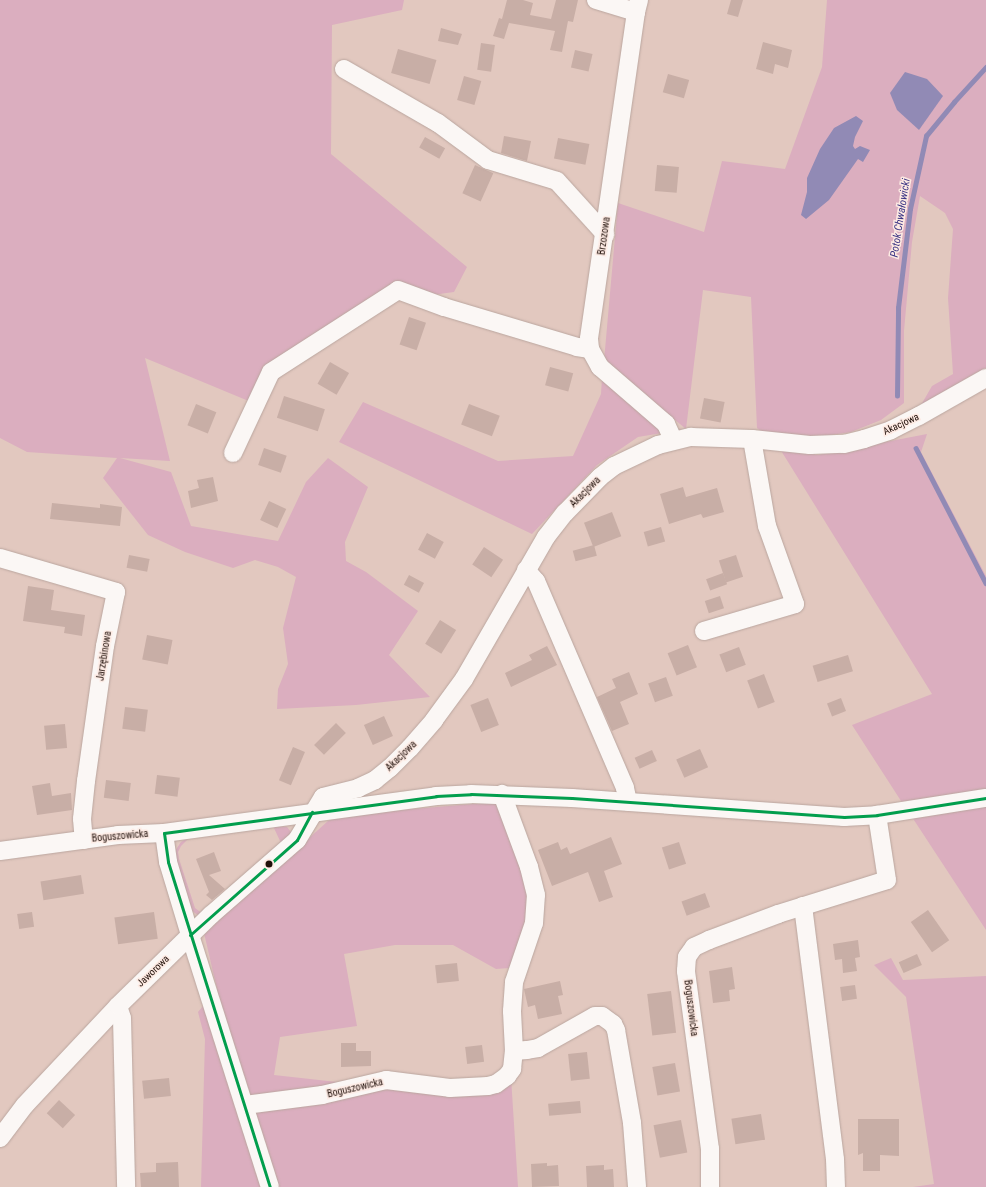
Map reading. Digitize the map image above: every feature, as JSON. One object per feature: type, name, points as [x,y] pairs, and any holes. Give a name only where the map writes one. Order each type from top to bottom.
[{"type":"street","points":[[596,0],[637,6]]},
{"type":"street","name":"Brzozowa","points":[[637,6],[605,234],[589,328],[590,349],[594,359],[610,377],[666,424],[673,440]]},
{"type":"street","points":[[344,69],[438,122],[488,160],[557,181],[605,234]]},
{"type":"street","points":[[233,453],[271,372],[398,290],[444,307],[577,347],[590,349]]},
{"type":"street","name":"Akacjowa","points":[[312,812],[323,797],[358,788],[374,780],[390,768],[410,748],[444,707],[464,679],[546,537],[565,513],[600,477],[614,466],[658,445],[673,440],[702,436],[822,445],[844,444],[891,430],[986,378]]},
{"type":"street","points":[[704,631],[795,604],[767,526],[752,439]]},
{"type":"street","name":"Jarzębinowa","points":[[0,558],[116,592],[105,646],[86,781],[82,819],[84,840]]},
{"type":"street","points":[[526,570],[536,581],[625,788],[628,802]]},
{"type":"street","name":"Boguszowicka","points":[[0,851],[118,835],[164,833],[436,796],[502,794],[844,817],[877,815],[986,798]]},
{"type":"street","name":"Boguszowicka","points":[[245,1105],[322,1096],[386,1080],[450,1088],[488,1086],[502,1080],[512,1069],[514,1051],[512,1011],[514,982],[534,923],[536,895],[531,872],[502,794]]},
{"type":"street","name":"Jaworowa","points":[[0,1138],[25,1105],[118,1006],[190,935],[297,840],[312,812]]},
{"type":"street","name":"Boguszowicka","points":[[710,1187],[710,1149],[686,971],[687,957],[691,950],[700,944],[803,906],[887,880],[877,815]]},
{"type":"street","points":[[164,833],[168,862],[270,1187]]},
{"type":"street","points":[[803,906],[835,1159],[836,1187]]},
{"type":"street","points":[[118,1006],[122,1018],[126,1187]]},
{"type":"street","points":[[514,1051],[538,1048],[595,1016],[602,1016],[613,1024],[616,1030],[632,1122],[637,1187]]},
{"type":"shaded area","points":[[0,0],[404,0],[402,10],[332,25],[331,154],[467,267],[454,292],[395,300],[266,369],[251,402],[145,358],[170,461],[120,458],[171,472],[191,526],[278,541],[306,482],[328,458],[368,487],[345,542],[346,561],[366,572],[418,611],[389,655],[430,697],[356,705],[277,709],[278,689],[288,664],[283,628],[296,577],[278,567],[255,560],[233,568],[185,552],[148,535],[103,478],[117,458],[27,452],[0,438]]},
{"type":"shaded area","points":[[827,0],[986,0],[986,368],[921,405],[932,386],[953,374],[948,298],[953,229],[945,213],[920,196],[912,242],[904,331],[904,403],[881,420],[851,432],[803,439],[763,433],[757,428],[751,297],[703,290],[686,429],[604,361],[618,203],[704,232],[722,161],[785,169],[822,67]]},
{"type":"shaded area","points":[[905,72],[927,79],[943,96],[919,130],[897,110],[890,93]]},
{"type":"shaded area","points":[[856,116],[863,121],[855,137],[853,146],[855,149],[860,146],[870,150],[863,162],[858,159],[829,200],[806,219],[801,215],[807,192],[807,178],[820,149],[834,128]]},
{"type":"shaded area","points":[[602,377],[660,425],[662,433],[638,437],[597,465],[532,534],[339,442],[363,402],[498,461],[573,456],[601,394]]},
{"type":"shaded area","points":[[927,434],[921,452],[986,576],[986,789],[903,804],[852,725],[932,694],[780,449],[818,455]]},
{"type":"shaded area","points":[[497,802],[523,865],[530,917],[509,968],[496,969],[453,945],[395,945],[344,954],[357,1026],[280,1037],[274,1075],[391,1088],[500,1093],[511,1077],[518,1187],[201,1187],[205,1039],[198,1012],[217,989],[204,933],[328,821],[340,815]]},
{"type":"shaded area","points":[[986,803],[986,930],[910,814]]},
{"type":"shaded area","points":[[272,825],[287,827],[291,832],[290,838],[237,886],[232,885],[281,843],[273,826],[188,839],[181,846],[178,852],[179,859],[195,908],[203,914],[198,915],[192,911],[188,904],[175,863],[175,851],[181,842],[191,836]]},
{"type":"shaded area","points":[[891,958],[903,980],[986,976],[986,1187],[913,1187],[934,1184],[906,997],[874,965]]},
{"type":"building","points":[[507,0],[523,0],[533,3],[530,15],[551,19],[556,0],[578,0],[573,22],[568,21],[562,52],[550,50],[555,31],[509,23],[504,39],[493,36],[499,18],[502,19]]},
{"type":"building","points":[[731,0],[743,0],[738,17],[727,14]]},
{"type":"building","points":[[441,28],[462,34],[458,45],[438,41]]},
{"type":"building","points":[[763,42],[792,50],[788,68],[775,64],[773,74],[756,69]]},
{"type":"building","points":[[481,43],[495,45],[491,72],[477,70]]},
{"type":"building","points":[[398,49],[436,60],[430,84],[391,73]]},
{"type":"building","points":[[575,50],[593,54],[588,72],[571,68]]},
{"type":"building","points":[[668,74],[689,80],[684,98],[663,92]]},
{"type":"building","points":[[464,76],[481,81],[474,105],[457,100]]},
{"type":"building","points":[[504,136],[531,141],[527,161],[501,153]]},
{"type":"building","points":[[425,137],[445,148],[439,159],[419,147]]},
{"type":"building","points":[[558,138],[589,144],[585,165],[554,159]]},
{"type":"building","points":[[475,165],[493,173],[481,201],[462,193]]},
{"type":"building","points":[[657,165],[679,167],[677,193],[655,191]]},
{"type":"building","points":[[409,317],[426,323],[417,350],[400,344]]},
{"type":"building","points":[[330,362],[349,373],[337,395],[318,384]]},
{"type":"building","points":[[550,367],[573,373],[568,392],[545,385]]},
{"type":"building","points":[[284,396],[325,409],[318,431],[277,418]]},
{"type":"building","points":[[704,398],[725,402],[721,423],[700,419]]},
{"type":"building","points":[[196,404],[216,412],[208,434],[187,425]]},
{"type":"building","points":[[469,404],[500,416],[492,436],[461,425]]},
{"type":"building","points":[[264,448],[287,456],[281,473],[258,465]]},
{"type":"building","points":[[213,477],[218,501],[191,508],[188,491],[199,488],[197,480]]},
{"type":"building","points":[[683,487],[686,497],[717,488],[724,512],[703,518],[701,514],[669,524],[660,494]]},
{"type":"building","points":[[269,501],[286,509],[277,528],[260,520]]},
{"type":"building","points":[[52,503],[100,508],[100,504],[122,507],[120,526],[50,519]]},
{"type":"building","points":[[612,512],[621,536],[593,547],[584,523]]},
{"type":"building","points":[[661,527],[665,541],[648,546],[644,532]]},
{"type":"building","points":[[427,533],[444,542],[435,559],[418,550]]},
{"type":"building","points":[[594,545],[597,556],[576,561],[573,551]]},
{"type":"building","points":[[484,547],[503,560],[491,577],[472,564]]},
{"type":"building","points":[[129,555],[150,559],[147,572],[127,568]]},
{"type":"building","points":[[736,555],[743,577],[726,582],[719,561]]},
{"type":"building","points":[[723,573],[727,584],[710,590],[706,579]]},
{"type":"building","points":[[409,575],[424,583],[419,593],[404,585]]},
{"type":"building","points":[[28,586],[54,590],[51,610],[85,615],[82,636],[64,633],[65,627],[23,621]]},
{"type":"building","points":[[720,596],[724,608],[709,613],[705,601]]},
{"type":"building","points":[[440,620],[456,630],[441,654],[425,644]]},
{"type":"building","points":[[147,635],[173,640],[168,665],[142,660]]},
{"type":"building","points":[[688,645],[697,667],[677,675],[668,653]]},
{"type":"building","points":[[547,646],[557,665],[511,687],[505,673],[532,660],[529,655]]},
{"type":"building","points":[[739,647],[746,665],[726,672],[719,655]]},
{"type":"building","points":[[848,655],[853,671],[818,682],[813,666]]},
{"type":"building","points":[[629,672],[638,694],[620,702],[629,724],[612,731],[597,697],[616,688],[612,679]]},
{"type":"building","points":[[764,674],[775,702],[758,708],[747,680]]},
{"type":"building","points":[[666,677],[673,696],[655,702],[648,683]]},
{"type":"building","points":[[488,698],[499,725],[481,732],[470,705]]},
{"type":"building","points":[[841,698],[846,711],[832,716],[827,703]]},
{"type":"building","points":[[125,707],[148,710],[145,732],[122,729]]},
{"type":"building","points":[[384,716],[393,736],[373,745],[364,725]]},
{"type":"building","points":[[336,723],[346,733],[324,755],[314,745]]},
{"type":"building","points":[[65,724],[67,748],[46,750],[44,726]]},
{"type":"building","points":[[293,747],[305,752],[291,785],[279,780]]},
{"type":"building","points":[[700,749],[708,767],[684,778],[676,760]]},
{"type":"building","points":[[652,750],[657,761],[640,769],[635,758]]},
{"type":"building","points":[[157,775],[180,778],[178,797],[155,794]]},
{"type":"building","points":[[106,780],[131,783],[129,801],[104,798]]},
{"type":"building","points":[[50,783],[52,796],[71,793],[72,810],[37,815],[32,786]]},
{"type":"building","points":[[611,837],[622,864],[604,871],[613,897],[599,902],[588,872],[552,886],[538,850],[558,842],[561,850],[567,847],[570,854]]},
{"type":"building","points":[[679,842],[686,864],[669,869],[662,848]]},
{"type":"building","points":[[214,852],[221,871],[209,875],[225,889],[212,900],[206,895],[209,892],[196,859]]},
{"type":"building","points":[[81,875],[84,894],[43,900],[41,881]]},
{"type":"building","points":[[705,893],[710,907],[687,916],[682,902]]},
{"type":"building","points":[[928,910],[949,940],[932,952],[911,922]]},
{"type":"building","points":[[32,912],[34,927],[19,929],[17,914]]},
{"type":"building","points":[[154,912],[158,939],[118,944],[114,918]]},
{"type":"building","points":[[858,940],[860,957],[855,958],[857,971],[843,973],[842,959],[835,960],[833,944]]},
{"type":"building","points":[[917,954],[922,965],[904,973],[899,962]]},
{"type":"building","points":[[457,963],[459,981],[437,983],[435,965]]},
{"type":"building","points":[[732,967],[735,989],[729,990],[730,1001],[713,1003],[709,971]]},
{"type":"building","points":[[560,981],[563,995],[558,996],[562,1014],[538,1019],[535,1005],[528,1007],[524,989]]},
{"type":"building","points":[[855,985],[857,999],[842,1001],[840,987]]},
{"type":"building","points":[[671,991],[676,1033],[652,1036],[647,994]]},
{"type":"building","points":[[341,1043],[356,1043],[356,1051],[371,1051],[371,1066],[341,1067]]},
{"type":"building","points":[[482,1045],[484,1062],[467,1064],[465,1047]]},
{"type":"building","points":[[587,1052],[590,1079],[571,1081],[568,1054]]},
{"type":"building","points":[[675,1063],[680,1092],[657,1096],[652,1067]]},
{"type":"building","points":[[169,1078],[171,1096],[144,1099],[142,1081]]},
{"type":"building","points":[[59,1100],[75,1115],[63,1128],[47,1113]]},
{"type":"building","points":[[580,1101],[581,1113],[549,1116],[548,1104]]},
{"type":"building","points":[[761,1114],[765,1140],[735,1144],[731,1119]]},
{"type":"building","points":[[858,1119],[899,1119],[899,1156],[880,1155],[880,1171],[863,1171],[863,1153],[858,1155]]},
{"type":"building","points":[[681,1120],[687,1152],[660,1158],[654,1125]]},
{"type":"building","points":[[178,1162],[179,1187],[141,1187],[140,1173],[156,1172],[156,1163]]},
{"type":"building","points":[[547,1163],[547,1166],[558,1165],[559,1186],[532,1187],[531,1164]]},
{"type":"building","points":[[604,1165],[604,1170],[613,1169],[614,1187],[587,1187],[586,1166]]},
{"type":"waterway","name":"Potok Chwałowicki","points":[[897,396],[898,308],[910,209],[926,136],[986,67]]},
{"type":"waterway","name":"Potok Chwałowicki","points":[[916,448],[986,583]]},
{"type":"transit line","points":[[164,833],[436,796],[471,794],[572,798],[844,817],[877,815],[986,798]]},
{"type":"transit line","points":[[190,935],[297,840],[312,812]]},
{"type":"transit line","points":[[164,833],[168,862],[270,1187]]}]
